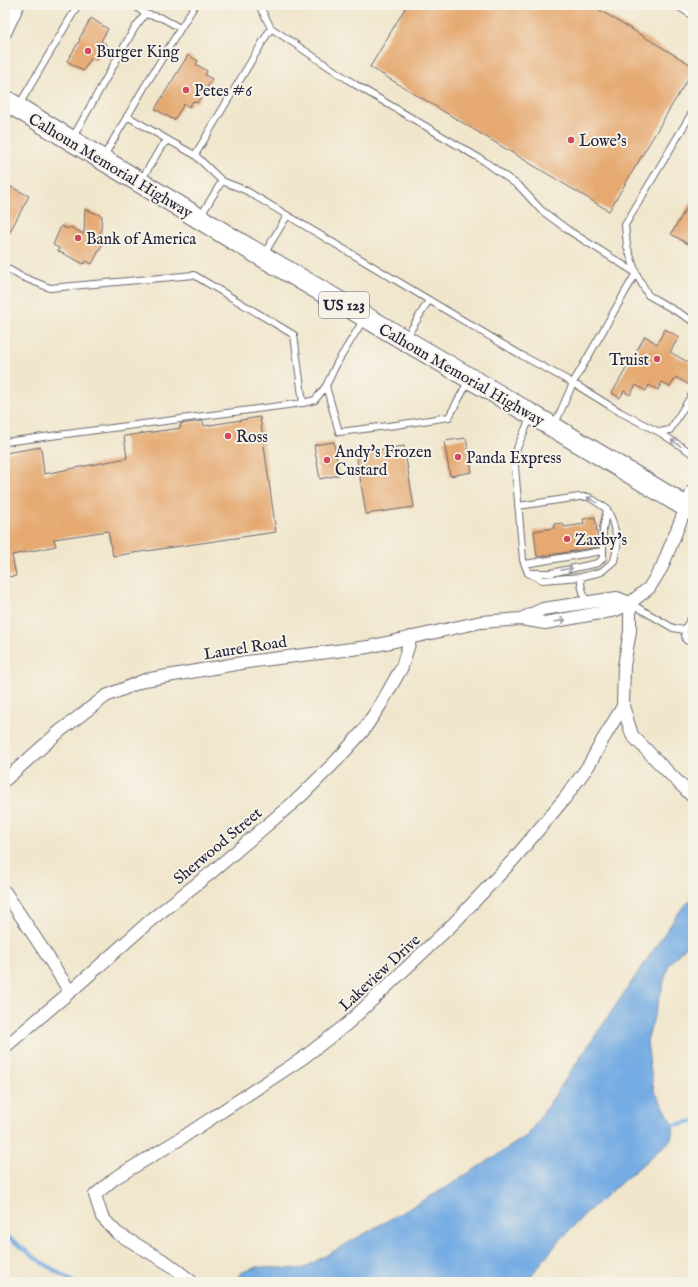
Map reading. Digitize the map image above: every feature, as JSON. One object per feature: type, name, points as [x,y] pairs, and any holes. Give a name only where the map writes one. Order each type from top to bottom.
[{"type":"highway","name":"Calhoun Memorial Highway","points":[[11,104],[262,257],[532,415],[690,503]]},
{"type":"street","points":[[5,33],[18,5]]},
{"type":"street","points":[[690,503],[662,567],[649,588],[630,603],[630,631],[624,666],[623,706],[632,735],[693,797]]},
{"type":"street","name":"Laurel Road","points":[[521,619],[543,609],[586,604],[617,598],[630,603]]},
{"type":"street","name":"Laurel Road","points":[[5,780],[60,731],[106,696],[145,680],[247,662],[368,646],[481,622],[521,619],[545,624],[616,610],[630,603]]},
{"type":"street","name":"Sherwood Street","points":[[5,1047],[70,992],[152,919],[212,872],[301,796],[337,760],[363,731],[381,704],[402,667],[411,637]]},
{"type":"street","name":"Lakeview Drive","points":[[192,1282],[169,1264],[117,1234],[102,1217],[95,1195],[115,1178],[180,1139],[303,1058],[347,1024],[455,922],[514,859],[565,798],[589,765],[623,706]]},
{"type":"street","points":[[5,892],[70,992]]},
{"type":"lane","points":[[11,104],[78,5]]},
{"type":"lane","points":[[134,5],[145,14],[162,18],[180,28]]},
{"type":"lane","points":[[102,160],[127,116],[195,5]]},
{"type":"lane","points":[[259,5],[271,28],[356,85],[484,161],[520,187],[541,210],[572,232],[636,272]]},
{"type":"lane","points":[[676,5],[693,16]]},
{"type":"lane","points":[[71,140],[134,29],[145,14]]},
{"type":"lane","points":[[195,155],[271,28]]},
{"type":"lane","points":[[693,111],[625,226],[627,246],[636,272],[648,295],[693,321]]},
{"type":"lane","points":[[127,116],[195,155],[222,181],[245,190],[521,355],[573,383],[620,412],[659,432],[693,454]]},
{"type":"lane","points":[[140,182],[161,148],[168,140]]},
{"type":"lane","points":[[199,218],[222,181]]},
{"type":"lane","points":[[262,257],[287,216]]},
{"type":"lane","points":[[5,267],[20,276],[50,288],[194,274],[294,335],[303,403]]},
{"type":"lane","points":[[553,427],[573,383],[636,272]]},
{"type":"lane","points":[[405,340],[430,300]]},
{"type":"lane","points":[[5,442],[303,403],[315,400],[326,386],[337,362],[365,317]]},
{"type":"lane","points":[[326,386],[339,432],[396,426],[449,417],[469,378]]},
{"type":"lane","points":[[659,432],[670,430],[693,393]]},
{"type":"lane","points":[[518,506],[589,497],[607,509],[612,520],[618,542],[614,561],[601,572],[581,577],[542,580],[528,573],[523,560],[518,515],[514,454],[532,415]]},
{"type":"lane","points":[[528,573],[550,572],[598,563],[603,558],[603,528],[607,509]]},
{"type":"lane","points":[[525,564],[602,551]]},
{"type":"lane","points":[[581,577],[581,584],[586,604]]},
{"type":"lane","points":[[630,603],[673,628],[684,630]]},
{"type":"lane","points":[[693,615],[684,630],[686,640],[693,643]]},
{"type":"water","points":[[693,897],[693,939],[669,964],[647,1041],[654,1090],[674,1125],[671,1140],[587,1212],[559,1241],[526,1282],[236,1282],[235,1280],[242,1272],[257,1267],[302,1269],[447,1187],[528,1135],[679,912]]},
{"type":"building","name":"Lowe's","points":[[407,5],[591,5],[693,66],[693,70],[609,211],[370,67]]},
{"type":"building","name":"Burger King","points":[[91,18],[108,29],[101,41],[106,44],[96,60],[91,58],[83,71],[67,61]]},
{"type":"building","name":"Petes #6","points":[[188,55],[198,61],[196,64],[207,71],[205,75],[212,79],[197,103],[193,101],[189,107],[184,104],[174,120],[155,109]]},
{"type":"building","points":[[5,184],[29,196],[5,241]]},
{"type":"building","points":[[693,197],[693,247],[671,234]]},
{"type":"building","name":"Bank of America","points":[[85,209],[102,216],[100,242],[103,243],[92,264],[86,261],[84,264],[58,251],[59,248],[53,245],[61,226],[68,229],[70,227],[84,234]]},
{"type":"building","name":"Truist","points":[[665,329],[679,337],[670,352],[693,365],[693,387],[676,377],[670,387],[662,382],[658,390],[649,385],[646,391],[636,385],[630,395],[624,391],[620,398],[612,393],[645,336],[657,344]]},
{"type":"building","points":[[260,417],[276,532],[113,556],[108,531],[54,539],[56,546],[12,555],[16,576],[5,577],[5,453],[41,447],[44,474],[127,458],[124,436],[181,428],[180,424],[203,421],[204,426]]},
{"type":"building","name":"Panda Express","points":[[466,438],[472,472],[450,476],[444,441]]},
{"type":"building","name":"Andy's Frozen Custard","points":[[334,442],[339,475],[320,479],[314,445]]},
{"type":"building","points":[[404,446],[414,507],[366,514],[356,453]]},
{"type":"building","name":"Zaxby's","points":[[595,517],[598,547],[537,557],[534,531],[554,528],[554,524],[563,523],[564,527],[584,524],[583,519]]},
{"type":"waterway","points":[[674,1125],[693,1121]]},
{"type":"waterway","points":[[5,1235],[40,1261],[73,1282]]},
{"type":"place","name":"Burger King","points":[[88,51]]},
{"type":"place","name":"Petes #6","points":[[186,90]]},
{"type":"place","name":"Lowe's","points":[[571,140]]},
{"type":"place","name":"Bank of America","points":[[78,238]]},
{"type":"place","name":"Truist","points":[[657,359]]},
{"type":"place","name":"Ross","points":[[228,436]]},
{"type":"place","name":"Panda Express","points":[[458,457]]},
{"type":"place","name":"Andy's Frozen Custard","points":[[327,460]]},
{"type":"place","name":"Zaxby's","points":[[567,539]]}]
